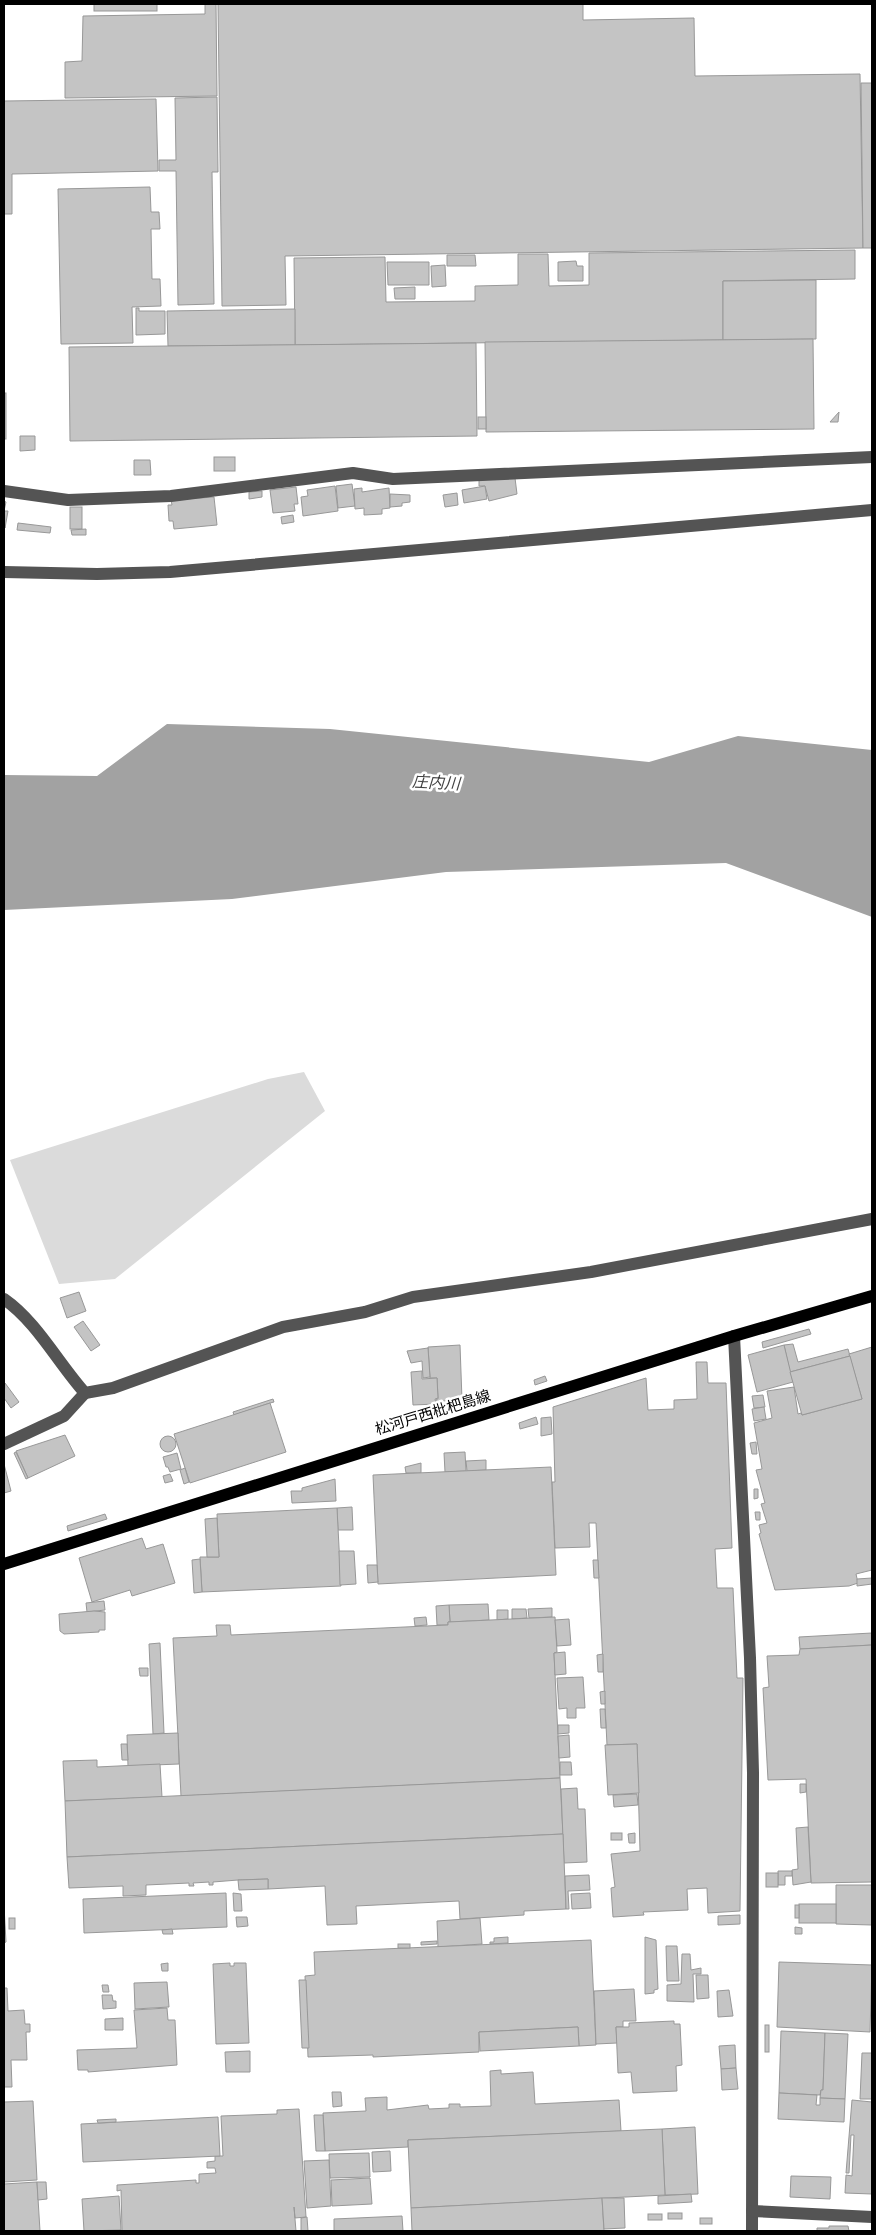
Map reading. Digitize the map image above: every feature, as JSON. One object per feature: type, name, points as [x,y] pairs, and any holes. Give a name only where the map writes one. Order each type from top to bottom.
[{"type":"main road","name":"松河戸西枇杷島線","points":[[4,1564],[734,1336],[872,1296]]},
{"type":"street","points":[[4,491],[68,500],[162,496],[353,473],[393,479],[872,456]]},
{"type":"street","points":[[4,572],[97,574],[170,572],[485,546],[872,510]]},
{"type":"street","points":[[4,1444],[64,1416],[85,1393],[113,1388],[283,1328],[365,1312],[413,1297],[591,1272],[872,1219]]},
{"type":"street","points":[[4,1299],[28,1321],[67,1374],[85,1393]]},
{"type":"street","points":[[734,1336],[750,1658],[753,1773],[752,2231]]},
{"type":"street","points":[[752,2211],[872,2217]]},
{"type":"shaded area","points":[[304,1072],[325,1111],[115,1279],[59,1284],[10,1160],[268,1079]]},
{"type":"water","name":"庄内川","points":[[167,724],[330,729],[649,762],[738,736],[872,750],[872,917],[726,863],[446,872],[232,899],[4,910],[4,775],[97,776]]},
{"type":"building","points":[[94,4],[157,4],[157,11],[94,11]]},
{"type":"building","points":[[205,4],[216,4],[217,96],[65,98],[65,62],[82,61],[83,16],[205,14]]},
{"type":"building","points":[[218,4],[583,4],[583,20],[694,18],[695,76],[860,74],[863,248],[285,256],[286,305],[222,306]]},
{"type":"building","points":[[861,83],[872,83],[872,248],[863,248]]},
{"type":"building","points":[[217,97],[218,172],[212,172],[214,304],[178,305],[176,171],[159,171],[159,160],[176,160],[175,98]]},
{"type":"building","points":[[156,99],[158,171],[12,174],[12,214],[4,214],[4,101]]},
{"type":"building","points":[[150,187],[151,212],[159,212],[160,229],[151,229],[152,279],[160,279],[161,306],[132,307],[133,343],[61,344],[58,189]]},
{"type":"building","points":[[855,250],[855,279],[723,281],[723,340],[295,345],[294,258],[385,257],[386,302],[475,301],[475,286],[518,285],[518,254],[548,254],[549,286],[589,285],[589,253]]},
{"type":"building","points":[[447,255],[475,255],[476,266],[447,266]]},
{"type":"building","points":[[576,261],[577,266],[583,266],[583,281],[558,281],[558,262]]},
{"type":"building","points":[[387,262],[429,262],[429,285],[388,285]]},
{"type":"building","points":[[445,265],[446,286],[432,287],[431,266]]},
{"type":"building","points":[[816,280],[816,339],[723,340],[723,281]]},
{"type":"building","points":[[415,287],[415,299],[395,299],[394,288]]},
{"type":"building","points":[[136,308],[139,308],[139,311],[165,311],[165,334],[136,335]]},
{"type":"building","points":[[295,309],[295,345],[168,346],[167,311]]},
{"type":"building","points":[[813,339],[814,429],[486,432],[485,342]]},
{"type":"building","points":[[476,343],[477,436],[70,441],[69,347]]},
{"type":"building","points":[[4,393],[6,393],[6,439],[4,439]]},
{"type":"building","points":[[839,412],[838,422],[830,422]]},
{"type":"building","points":[[478,417],[486,417],[486,429],[478,429]]},
{"type":"building","points":[[20,436],[35,436],[35,450],[20,451]]},
{"type":"building","points":[[214,457],[235,457],[235,471],[214,471]]},
{"type":"building","points":[[134,460],[150,460],[151,475],[134,475]]},
{"type":"building","points":[[515,478],[517,494],[489,501],[485,486],[479,486],[479,480]]},
{"type":"building","points":[[352,484],[355,506],[338,508],[336,486]]},
{"type":"building","points":[[335,486],[338,511],[303,516],[301,497],[308,496],[307,490]]},
{"type":"building","points":[[485,486],[487,499],[464,503],[462,490]]},
{"type":"building","points":[[296,487],[298,504],[294,504],[295,511],[273,513],[270,490]]},
{"type":"building","points":[[362,488],[362,492],[389,488],[390,508],[382,509],[382,514],[364,515],[364,508],[355,509],[354,489]]},
{"type":"building","points":[[262,491],[262,497],[249,499],[249,492]]},
{"type":"building","points":[[457,493],[458,505],[445,507],[443,495]]},
{"type":"building","points":[[390,494],[410,495],[410,502],[402,503],[402,506],[390,507]]},
{"type":"building","points":[[214,497],[217,525],[174,529],[173,521],[169,521],[168,505],[172,505],[171,500]]},
{"type":"building","points":[[70,507],[82,507],[82,529],[70,529]]},
{"type":"building","points":[[4,511],[8,511],[5,528]]},
{"type":"building","points":[[293,515],[294,522],[282,524],[281,517]]},
{"type":"building","points":[[18,523],[51,527],[50,533],[17,530]]},
{"type":"building","points":[[86,529],[86,535],[72,535],[71,530]]},
{"type":"building","points":[[79,1292],[86,1311],[67,1318],[60,1298]]},
{"type":"building","points":[[83,1321],[100,1345],[91,1351],[74,1327]]},
{"type":"building","points":[[809,1329],[811,1334],[763,1348],[762,1342]]},
{"type":"building","points":[[793,1344],[798,1362],[848,1349],[850,1356],[790,1372],[784,1345]]},
{"type":"building","points":[[460,1345],[462,1400],[442,1401],[442,1405],[436,1405],[436,1399],[438,1399],[437,1378],[430,1378],[428,1347]]},
{"type":"building","points":[[784,1345],[793,1382],[757,1392],[748,1355]]},
{"type":"building","points":[[872,1347],[872,1570],[856,1574],[858,1583],[849,1586],[775,1590],[759,1534],[761,1533],[759,1525],[767,1523],[761,1504],[765,1503],[756,1470],[762,1469],[754,1423],[772,1418],[767,1391],[794,1387],[798,1414],[801,1413],[802,1415],[862,1399],[849,1354]]},
{"type":"building","points":[[428,1348],[430,1377],[423,1378],[422,1361],[411,1363],[407,1351]]},
{"type":"building","points":[[850,1356],[862,1399],[802,1415],[790,1372]]},
{"type":"building","points":[[696,1362],[707,1362],[708,1383],[726,1383],[732,1548],[715,1549],[717,1588],[733,1588],[737,1678],[743,1678],[740,1911],[708,1913],[707,1888],[687,1889],[688,1910],[643,1912],[644,1915],[613,1917],[611,1888],[615,1887],[611,1854],[640,1851],[637,1744],[607,1745],[596,1523],[589,1523],[590,1547],[555,1548],[552,1482],[555,1482],[553,1407],[646,1378],[648,1410],[674,1409],[674,1400],[697,1399]]},
{"type":"building","points":[[422,1371],[422,1379],[437,1378],[438,1398],[435,1399],[436,1404],[413,1405],[411,1372]]},
{"type":"building","points":[[545,1376],[547,1381],[535,1385],[534,1380]]},
{"type":"building","points":[[5,1383],[19,1402],[11,1408],[4,1398]]},
{"type":"building","points":[[763,1395],[765,1407],[754,1408],[752,1396]]},
{"type":"building","points":[[273,1399],[274,1402],[234,1415],[233,1412]]},
{"type":"building","points":[[270,1403],[286,1452],[190,1483],[174,1434]]},
{"type":"building","points":[[764,1407],[766,1419],[754,1421],[752,1409]]},
{"type":"building","points":[[536,1417],[538,1424],[520,1429],[519,1423]]},
{"type":"building","points":[[551,1417],[552,1434],[541,1436],[541,1418]]},
{"type":"building","points":[[65,1435],[75,1456],[28,1478],[16,1451]]},
{"type":"building","points":[[168,1436],[174,1438],[176,1444],[174,1450],[168,1452],[162,1450],[160,1444],[162,1438]]},
{"type":"building","points":[[756,1442],[757,1454],[752,1454],[750,1443]]},
{"type":"building","points":[[16,1452],[28,1478],[26,1479],[14,1453]]},
{"type":"building","points":[[465,1452],[466,1471],[445,1472],[444,1453]]},
{"type":"building","points":[[177,1453],[181,1469],[170,1472],[168,1467],[166,1467],[163,1457]]},
{"type":"building","points":[[486,1460],[486,1470],[467,1471],[466,1461]]},
{"type":"building","points":[[421,1463],[421,1473],[406,1473],[405,1467]]},
{"type":"building","points":[[4,1464],[11,1491],[4,1493]]},
{"type":"building","points":[[551,1467],[556,1575],[378,1584],[373,1475]]},
{"type":"building","points":[[185,1468],[189,1482],[184,1484],[180,1470]]},
{"type":"building","points":[[170,1474],[173,1481],[165,1483],[163,1476]]},
{"type":"building","points":[[335,1479],[336,1501],[292,1503],[291,1491],[302,1491],[302,1488]]},
{"type":"building","points":[[754,1489],[758,1489],[758,1498],[754,1499]]},
{"type":"building","points":[[352,1507],[353,1530],[338,1530],[337,1508]]},
{"type":"building","points":[[337,1508],[341,1586],[202,1592],[200,1557],[219,1557],[217,1514]]},
{"type":"building","points":[[755,1512],[760,1512],[760,1520],[756,1520]]},
{"type":"building","points":[[105,1514],[107,1519],[68,1531],[67,1526]]},
{"type":"building","points":[[217,1518],[219,1557],[207,1557],[205,1519]]},
{"type":"building","points":[[142,1538],[146,1549],[163,1544],[175,1583],[132,1596],[130,1590],[92,1602],[79,1558]]},
{"type":"building","points":[[339,1551],[354,1551],[356,1584],[340,1585]]},
{"type":"building","points":[[200,1559],[202,1592],[194,1593],[192,1560]]},
{"type":"building","points":[[593,1560],[598,1560],[599,1578],[594,1578]]},
{"type":"building","points":[[367,1565],[377,1565],[378,1582],[368,1583]]},
{"type":"building","points":[[872,1578],[872,1584],[857,1586],[857,1579]]},
{"type":"building","points":[[104,1601],[105,1610],[87,1612],[86,1603]]},
{"type":"building","points":[[488,1604],[489,1620],[450,1622],[449,1605]]},
{"type":"building","points":[[449,1605],[450,1622],[448,1622],[448,1625],[437,1625],[436,1606]]},
{"type":"building","points":[[552,1608],[552,1617],[529,1618],[528,1609]]},
{"type":"building","points":[[512,1609],[526,1609],[527,1618],[512,1619]]},
{"type":"building","points":[[497,1610],[508,1610],[508,1619],[497,1620]]},
{"type":"building","points":[[105,1612],[105,1630],[64,1634],[60,1631],[59,1614]]},
{"type":"building","points":[[426,1617],[427,1625],[415,1626],[414,1618]]},
{"type":"building","points":[[555,1617],[557,1652],[554,1653],[560,1778],[181,1796],[173,1638],[217,1636],[216,1625],[230,1625],[231,1635],[448,1625],[448,1622]]},
{"type":"building","points":[[569,1619],[571,1645],[557,1646],[555,1620]]},
{"type":"building","points":[[872,1633],[872,1645],[800,1649],[799,1637]]},
{"type":"building","points":[[160,1643],[164,1733],[153,1734],[149,1644]]},
{"type":"building","points":[[872,1645],[872,1882],[811,1883],[806,1779],[768,1780],[763,1688],[769,1687],[767,1656],[799,1655],[800,1649]]},
{"type":"building","points":[[565,1652],[566,1674],[555,1675],[554,1653]]},
{"type":"building","points":[[603,1654],[603,1672],[598,1672],[597,1655]]},
{"type":"building","points":[[139,1668],[148,1668],[148,1676],[140,1676]]},
{"type":"building","points":[[583,1677],[585,1708],[576,1708],[576,1718],[567,1718],[567,1708],[559,1709],[557,1678]]},
{"type":"building","points":[[605,1691],[605,1704],[601,1704],[600,1692]]},
{"type":"building","points":[[600,1709],[605,1709],[606,1728],[601,1728]]},
{"type":"building","points":[[558,1725],[569,1725],[569,1733],[558,1734]]},
{"type":"building","points":[[178,1733],[179,1764],[128,1766],[127,1735]]},
{"type":"building","points":[[569,1735],[570,1757],[559,1758],[558,1736]]},
{"type":"building","points":[[121,1744],[127,1744],[128,1760],[122,1760]]},
{"type":"building","points":[[637,1744],[639,1793],[608,1795],[605,1745]]},
{"type":"building","points":[[97,1760],[97,1767],[160,1764],[162,1797],[65,1801],[63,1761]]},
{"type":"building","points":[[560,1762],[571,1762],[572,1775],[560,1775]]},
{"type":"building","points":[[560,1778],[563,1834],[67,1857],[65,1801]]},
{"type":"building","points":[[800,1784],[806,1784],[806,1792],[800,1793]]},
{"type":"building","points":[[577,1788],[578,1809],[585,1809],[587,1862],[564,1863],[561,1789]]},
{"type":"building","points":[[637,1794],[638,1805],[614,1807],[613,1795]]},
{"type":"building","points":[[808,1827],[811,1882],[793,1885],[792,1870],[798,1869],[796,1828]]},
{"type":"building","points":[[611,1833],[622,1833],[622,1840],[611,1840]]},
{"type":"building","points":[[635,1833],[635,1843],[629,1843],[628,1834]]},
{"type":"building","points":[[563,1834],[566,1909],[524,1911],[524,1915],[460,1919],[459,1901],[356,1906],[357,1924],[327,1925],[325,1886],[268,1889],[268,1879],[238,1880],[213,1882],[213,1885],[209,1885],[209,1882],[193,1883],[194,1886],[189,1886],[189,1883],[146,1885],[146,1895],[123,1896],[123,1886],[69,1888],[67,1857]]},
{"type":"building","points":[[778,1871],[792,1871],[792,1876],[785,1876],[785,1885],[778,1885]]},
{"type":"building","points":[[766,1873],[778,1873],[778,1887],[766,1887]]},
{"type":"building","points":[[589,1875],[590,1890],[568,1891],[569,1909],[566,1909],[565,1876]]},
{"type":"building","points":[[268,1879],[268,1889],[239,1890],[238,1880]]},
{"type":"building","points":[[836,1885],[872,1885],[872,1925],[836,1924]]},
{"type":"building","points":[[226,1893],[227,1927],[84,1933],[83,1899]]},
{"type":"building","points":[[233,1893],[241,1894],[242,1911],[234,1911]]},
{"type":"building","points":[[590,1893],[591,1908],[572,1909],[571,1894]]},
{"type":"building","points":[[799,1904],[836,1904],[836,1923],[799,1923]]},
{"type":"building","points":[[795,1905],[799,1905],[799,1918],[795,1918]]},
{"type":"building","points":[[4,1906],[6,1942],[4,1943]]},
{"type":"building","points":[[740,1915],[740,1924],[718,1925],[718,1916]]},
{"type":"building","points":[[236,1917],[247,1917],[248,1926],[237,1927]]},
{"type":"building","points":[[9,1918],[15,1918],[15,1929],[9,1929]]},
{"type":"building","points":[[480,1918],[482,1944],[438,1947],[437,1921]]},
{"type":"building","points":[[795,1927],[802,1928],[802,1934],[795,1934]]},
{"type":"building","points":[[172,1929],[173,1934],[163,1934],[162,1930]]},
{"type":"building","points":[[508,1937],[508,1943],[490,1944],[490,1942],[494,1942],[494,1938]]},
{"type":"building","points":[[645,1937],[656,1940],[658,1989],[654,1990],[654,1993],[645,1994]]},
{"type":"building","points":[[591,1940],[596,2045],[579,2046],[578,2027],[479,2032],[479,2052],[373,2057],[373,2055],[308,2057],[305,1976],[315,1975],[314,1952]]},
{"type":"building","points":[[437,1941],[437,1944],[421,1945],[421,1942]]},
{"type":"building","points":[[398,1944],[410,1944],[410,1948],[398,1948]]},
{"type":"building","points":[[666,1946],[677,1946],[679,1981],[667,1981]]},
{"type":"building","points":[[682,1954],[690,1954],[691,1970],[701,1968],[701,1974],[693,1974],[694,2002],[667,2001],[667,1985],[681,1984]]},
{"type":"building","points":[[779,1962],[872,1965],[870,2032],[777,2027]]},
{"type":"building","points":[[168,1963],[168,1971],[162,1971],[161,1964]]},
{"type":"building","points":[[230,1963],[230,1966],[234,1966],[234,1963],[246,1963],[249,2043],[216,2044],[213,1964]]},
{"type":"building","points":[[696,1975],[708,1975],[709,1998],[697,1999]]},
{"type":"building","points":[[299,1980],[306,1980],[309,2048],[302,2048]]},
{"type":"building","points":[[167,1982],[169,2007],[135,2009],[134,1983]]},
{"type":"building","points":[[102,1985],[108,1985],[109,1992],[103,1992]]},
{"type":"building","points":[[4,1988],[7,1988],[8,2011],[24,2010],[25,2024],[30,2024],[30,2032],[26,2032],[27,2060],[11,2060],[12,2087],[4,2087]]},
{"type":"building","points":[[634,1989],[636,2021],[623,2021],[623,2027],[616,2027],[617,2043],[596,2044],[594,1991]]},
{"type":"building","points":[[729,1990],[733,2016],[718,2017],[717,1991]]},
{"type":"building","points":[[102,1995],[112,1995],[113,2001],[116,2001],[116,2008],[103,2009]]},
{"type":"building","points":[[167,2008],[168,2020],[175,2020],[177,2065],[88,2072],[88,2070],[78,2070],[77,2050],[137,2048],[134,2010]]},
{"type":"building","points":[[123,2018],[123,2030],[105,2030],[105,2019]]},
{"type":"building","points":[[674,2021],[674,2024],[680,2024],[682,2065],[676,2066],[677,2091],[633,2093],[631,2072],[618,2073],[616,2027],[629,2027],[629,2023]]},
{"type":"building","points":[[765,2025],[769,2025],[769,2052],[765,2052]]},
{"type":"building","points":[[578,2027],[579,2046],[480,2051],[479,2032]]},
{"type":"building","points":[[781,2031],[825,2033],[823,2090],[821,2090],[820,2095],[779,2093]]},
{"type":"building","points":[[825,2033],[848,2034],[845,2099],[820,2098],[821,2090],[823,2090]]},
{"type":"building","points":[[735,2045],[736,2068],[721,2069],[719,2046]]},
{"type":"building","points":[[250,2051],[250,2072],[226,2072],[225,2052]]},
{"type":"building","points":[[862,2053],[872,2053],[872,2099],[860,2099]]},
{"type":"building","points":[[736,2068],[738,2089],[722,2090],[721,2069]]},
{"type":"building","points":[[501,2070],[501,2074],[533,2072],[535,2104],[619,2100],[621,2131],[408,2140],[408,2147],[325,2151],[323,2113],[366,2111],[365,2098],[387,2097],[387,2110],[428,2105],[429,2109],[449,2108],[449,2104],[460,2104],[460,2107],[491,2106],[490,2071]]},
{"type":"building","points":[[332,2092],[341,2092],[342,2106],[333,2107]]},
{"type":"building","points":[[779,2093],[817,2095],[816,2105],[820,2105],[820,2098],[845,2099],[844,2122],[778,2119]]},
{"type":"building","points":[[852,2100],[872,2102],[872,2194],[845,2193],[846,2175],[852,2176],[854,2135],[851,2135],[849,2173],[846,2173]]},
{"type":"building","points":[[33,2101],[37,2180],[4,2182],[4,2102]]},
{"type":"building","points":[[299,2109],[306,2217],[295,2218],[294,2207],[296,2231],[122,2231],[121,2190],[117,2191],[117,2185],[196,2180],[196,2183],[199,2183],[199,2174],[216,2173],[215,2168],[207,2168],[207,2162],[215,2161],[215,2156],[223,2156],[221,2116],[277,2114],[277,2110]]},
{"type":"building","points":[[314,2115],[323,2115],[325,2151],[316,2151]]},
{"type":"building","points":[[218,2117],[220,2156],[83,2162],[81,2124]]},
{"type":"building","points":[[116,2119],[116,2122],[98,2123],[97,2120]]},
{"type":"building","points":[[695,2127],[698,2194],[665,2195],[662,2129]]},
{"type":"building","points":[[662,2129],[665,2195],[411,2208],[408,2140]]},
{"type":"building","points":[[390,2151],[391,2171],[373,2172],[372,2152]]},
{"type":"building","points":[[369,2153],[370,2177],[330,2178],[329,2154]]},
{"type":"building","points":[[329,2160],[331,2206],[307,2208],[304,2161]]},
{"type":"building","points":[[791,2176],[831,2177],[830,2199],[790,2197]]},
{"type":"building","points":[[370,2178],[372,2204],[332,2206],[331,2180]]},
{"type":"building","points":[[37,2182],[40,2231],[4,2231],[4,2184]]},
{"type":"building","points":[[37,2182],[46,2182],[47,2199],[38,2200]]},
{"type":"building","points":[[691,2194],[692,2202],[658,2204],[658,2196]]},
{"type":"building","points":[[119,2196],[121,2230],[84,2231],[82,2199]]},
{"type":"building","points":[[602,2198],[604,2231],[412,2231],[411,2208]]},
{"type":"building","points":[[602,2198],[624,2198],[625,2228],[604,2229]]},
{"type":"building","points":[[668,2213],[682,2213],[682,2219],[668,2219]]},
{"type":"building","points":[[648,2214],[662,2214],[662,2220],[648,2220]]},
{"type":"building","points":[[402,2216],[403,2231],[334,2231],[334,2219]]},
{"type":"building","points":[[307,2217],[308,2231],[301,2231],[301,2218]]},
{"type":"building","points":[[700,2218],[712,2218],[712,2224],[700,2224]]},
{"type":"building","points":[[829,2226],[848,2226],[849,2231],[817,2231],[817,2228],[829,2228]]}]
